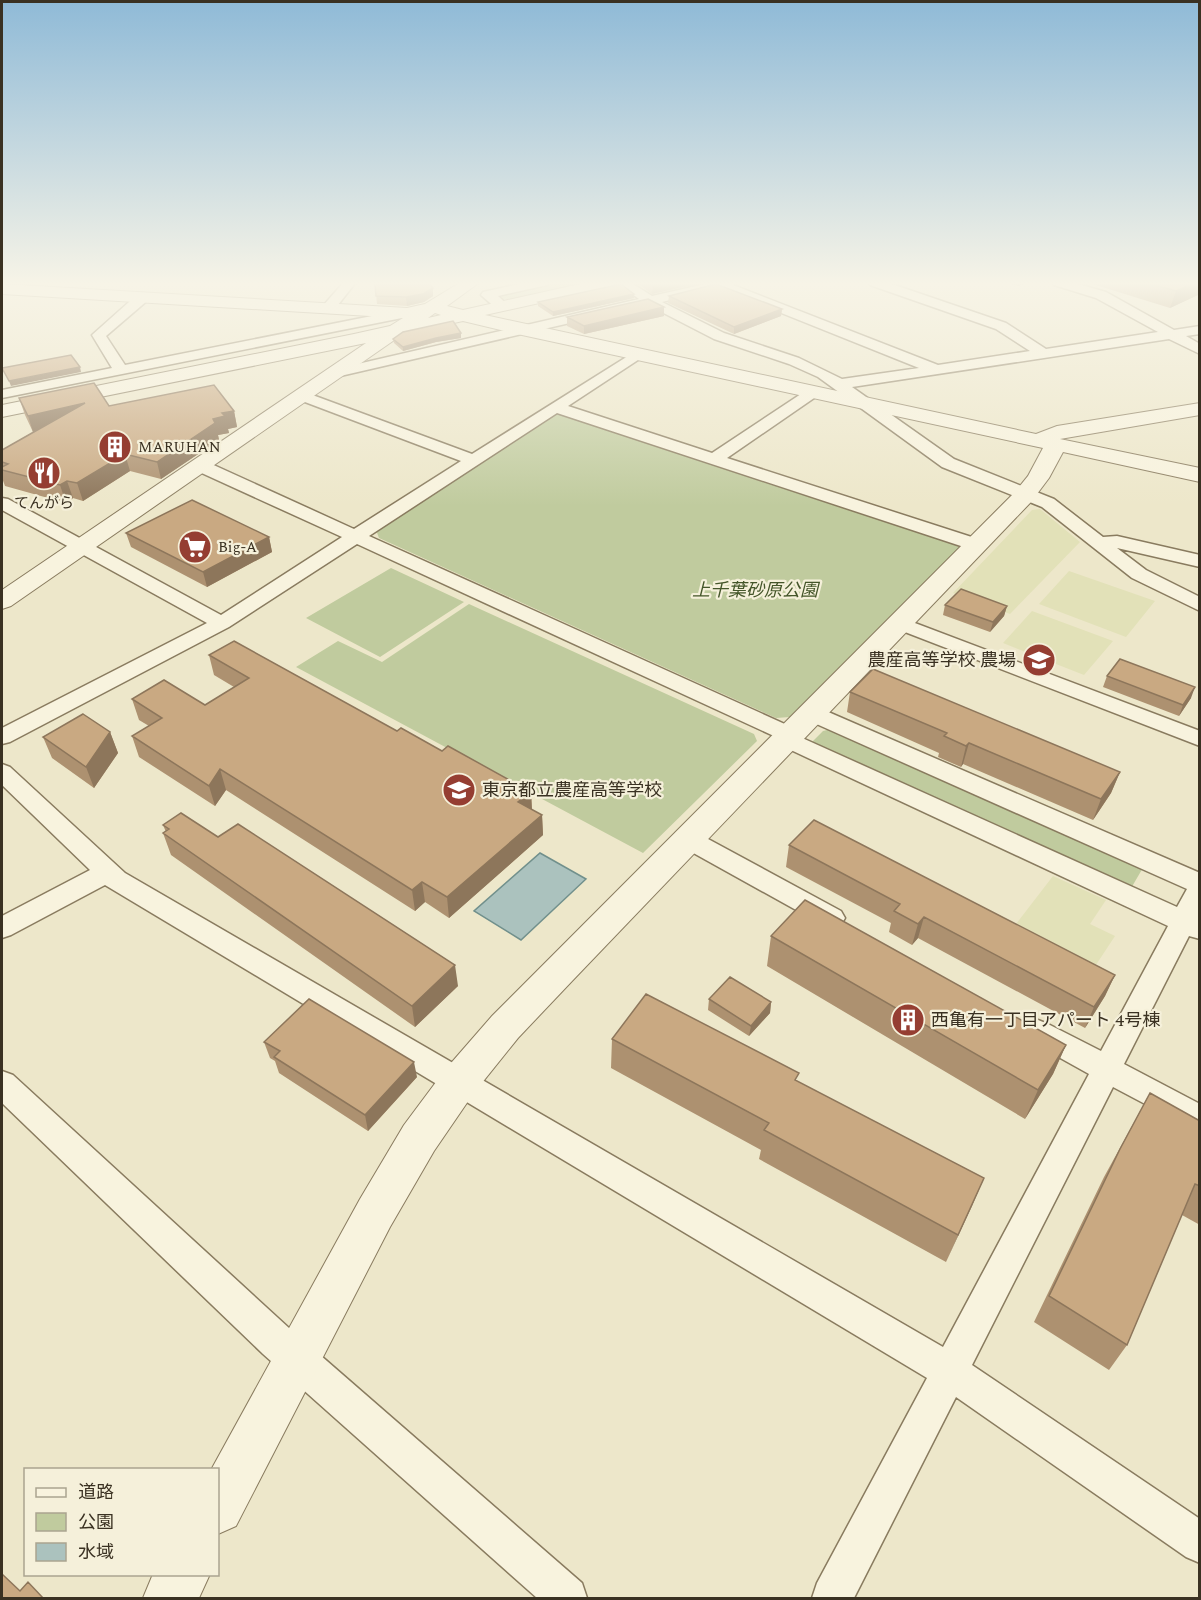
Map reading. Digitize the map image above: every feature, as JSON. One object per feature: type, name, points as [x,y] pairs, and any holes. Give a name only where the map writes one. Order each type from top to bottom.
[{"type":"street","points":[[113,357],[122,371]]},
{"type":"street","points":[[2,394],[204,357]]},
{"type":"street","points":[[2,411],[246,357]]},
{"type":"street","points":[[2,600],[201,466],[357,357]]},
{"type":"street","points":[[336,373],[407,357]]},
{"type":"street","points":[[2,737],[222,623],[633,357]]},
{"type":"street","points":[[644,357],[1200,475]]},
{"type":"street","points":[[786,357],[819,370],[948,463],[1048,503],[1139,574],[1200,605]]},
{"type":"street","points":[[906,357],[936,369]]},
{"type":"street","points":[[839,384],[1025,357]]},
{"type":"street","points":[[714,459],[812,393]]},
{"type":"street","points":[[302,396],[473,460]]},
{"type":"street","points":[[555,407],[976,545]]},
{"type":"street","points":[[219,1506],[296,1358],[419,1138],[459,1082],[505,1027],[1027,494],[1048,443],[1057,432],[1200,408]]},
{"type":"street","points":[[201,466],[796,729],[1200,884]]},
{"type":"street","points":[[2,503],[222,623]]},
{"type":"street","points":[[1100,543],[1117,542],[1200,561]]},
{"type":"street","points":[[899,623],[1200,739]]},
{"type":"street","points":[[796,729],[1191,925]]},
{"type":"street","points":[[2,772],[116,880],[949,1371],[1200,1543]]},
{"type":"street","points":[[688,839],[855,931]]},
{"type":"street","points":[[2,928],[107,872]]},
{"type":"street","points":[[832,1599],[1107,1069],[1191,925],[1200,889]]},
{"type":"street","points":[[1012,1017],[1200,1120]]},
{"type":"street","points":[[5,1093],[296,1358],[567,1599]]},
{"type":"street","points":[[170,1599],[182,1576]]},
{"type":"green space","name":"上千葉砂原公園","points":[[554,414],[563,414],[954,540],[959,548],[790,717],[776,718],[379,538],[376,530]]},
{"type":"green space","points":[[1040,509],[1080,542],[1010,614],[953,593],[1032,510]]},
{"type":"green space","points":[[391,568],[464,602],[380,657],[306,618]]},
{"type":"green space","points":[[1069,571],[1155,601],[1126,637],[1039,604]]},
{"type":"green space","points":[[469,604],[754,734],[757,741],[643,853],[296,667],[338,641],[382,662]]},
{"type":"green space","points":[[1032,611],[1113,641],[1084,675],[1003,643]]},
{"type":"green space","points":[[831,729],[1144,866],[1130,890],[816,748],[812,742],[823,731]]},
{"type":"green space","points":[[1053,876],[1106,900],[1090,924],[1115,936],[1090,974],[1013,928]]},
{"type":"water","points":[[540,853],[586,879],[521,940],[474,911]]},
{"type":"building","points":[[62,357],[72,357],[80,367],[9,381],[2,368]]},
{"type":"building","points":[[94,383],[109,406],[214,385],[234,411],[222,413],[225,416],[213,419],[215,423],[157,462],[125,454],[77,483],[67,481],[60,485],[2,470],[2,467],[8,464],[2,462],[2,450],[85,403],[28,416],[19,398]]},
{"type":"building","points":[[192,500],[269,537],[203,572],[126,533]]},
{"type":"building","points":[[961,589],[1007,606],[993,622],[945,605]]},
{"type":"building","points":[[234,641],[397,731],[401,728],[442,751],[448,746],[531,792],[518,802],[542,815],[447,897],[422,882],[412,890],[220,769],[209,786],[132,736],[162,718],[132,699],[164,680],[205,705],[249,678],[209,655]]},
{"type":"building","points":[[1120,659],[1195,687],[1183,705],[1107,676]]},
{"type":"building","points":[[873,669],[1120,772],[1101,799],[969,743],[966,746],[944,736],[947,733],[850,692]]},
{"type":"building","points":[[83,714],[110,732],[86,767],[43,737]]},
{"type":"building","points":[[181,813],[218,837],[238,824],[455,965],[412,1006],[163,833],[169,829],[163,825]]},
{"type":"building","points":[[814,820],[1115,975],[1094,1007],[924,917],[918,924],[894,911],[900,904],[789,845]]},
{"type":"building","points":[[805,900],[1066,1045],[1038,1090],[771,936]]},
{"type":"building","points":[[730,977],[771,1002],[751,1026],[709,999]]},
{"type":"building","points":[[646,994],[799,1073],[795,1080],[984,1178],[958,1235],[764,1130],[769,1123],[612,1039]]},
{"type":"building","points":[[309,999],[414,1062],[365,1115],[274,1057],[280,1051],[264,1042]]},
{"type":"building","points":[[1150,1093],[1200,1121],[1200,1186],[1195,1184],[1127,1345],[1049,1296],[1120,1149]]},
{"type":"building","points":[[2,1574],[20,1591],[28,1582],[44,1599],[2,1599]]},
{"type":"place","name":"MARUHAN","points":[[115,447]]},
{"type":"place","name":"てんがら","points":[[44,473]]},
{"type":"place","name":"Big-A","points":[[195,547]]},
{"type":"place","name":"農産高等学校 農場","points":[[1039,660]]},
{"type":"place","name":"東京都立農産高等学校","points":[[459,790]]},
{"type":"place","name":"西亀有一丁目アパート 4号棟","points":[[908,1020]]}]
